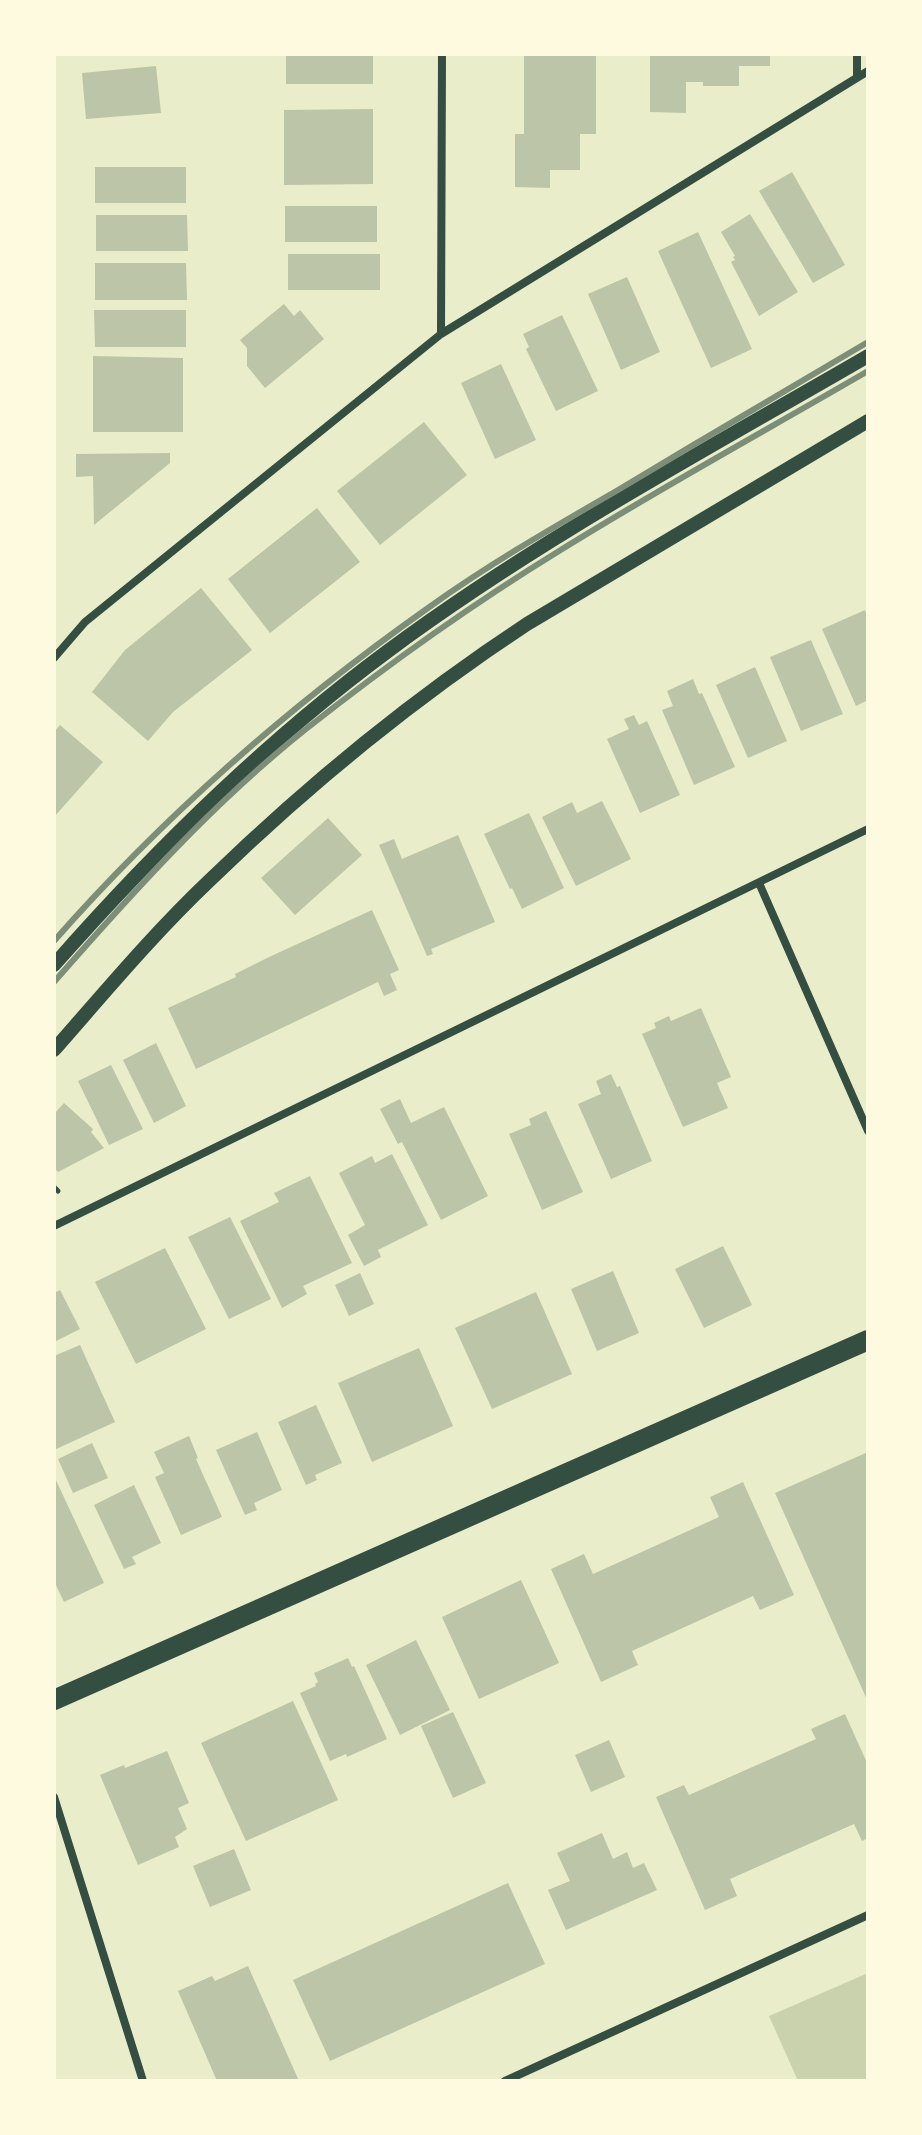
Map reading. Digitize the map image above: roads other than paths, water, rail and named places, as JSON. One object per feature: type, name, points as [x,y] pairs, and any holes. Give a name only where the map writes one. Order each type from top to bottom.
[{"type":"main road","points":[[54,1700],[868,1340]]},
{"type":"street","points":[[441,334],[442,54]]},
{"type":"street","points":[[857,54],[857,77]]},
{"type":"street","points":[[54,658],[85,622],[441,334],[868,71]]},
{"type":"street","points":[[54,965],[153,856],[204,806],[325,700],[387,651],[449,607],[559,537],[868,356]]},
{"type":"street","points":[[54,1050],[210,880],[389,722],[527,624],[868,421]]},
{"type":"street","points":[[54,1226],[868,829]]},
{"type":"street","points":[[759,883],[868,1131]]},
{"type":"street","points":[[54,1797],[143,2081]]},
{"type":"street","points":[[505,2081],[868,1915]]},
{"type":"railway","points":[[54,941],[185,806],[279,723],[377,645],[522,546],[868,342]]},
{"type":"railway","points":[[54,982],[143,882],[238,787],[367,682],[462,614],[559,551],[868,371]]}]
